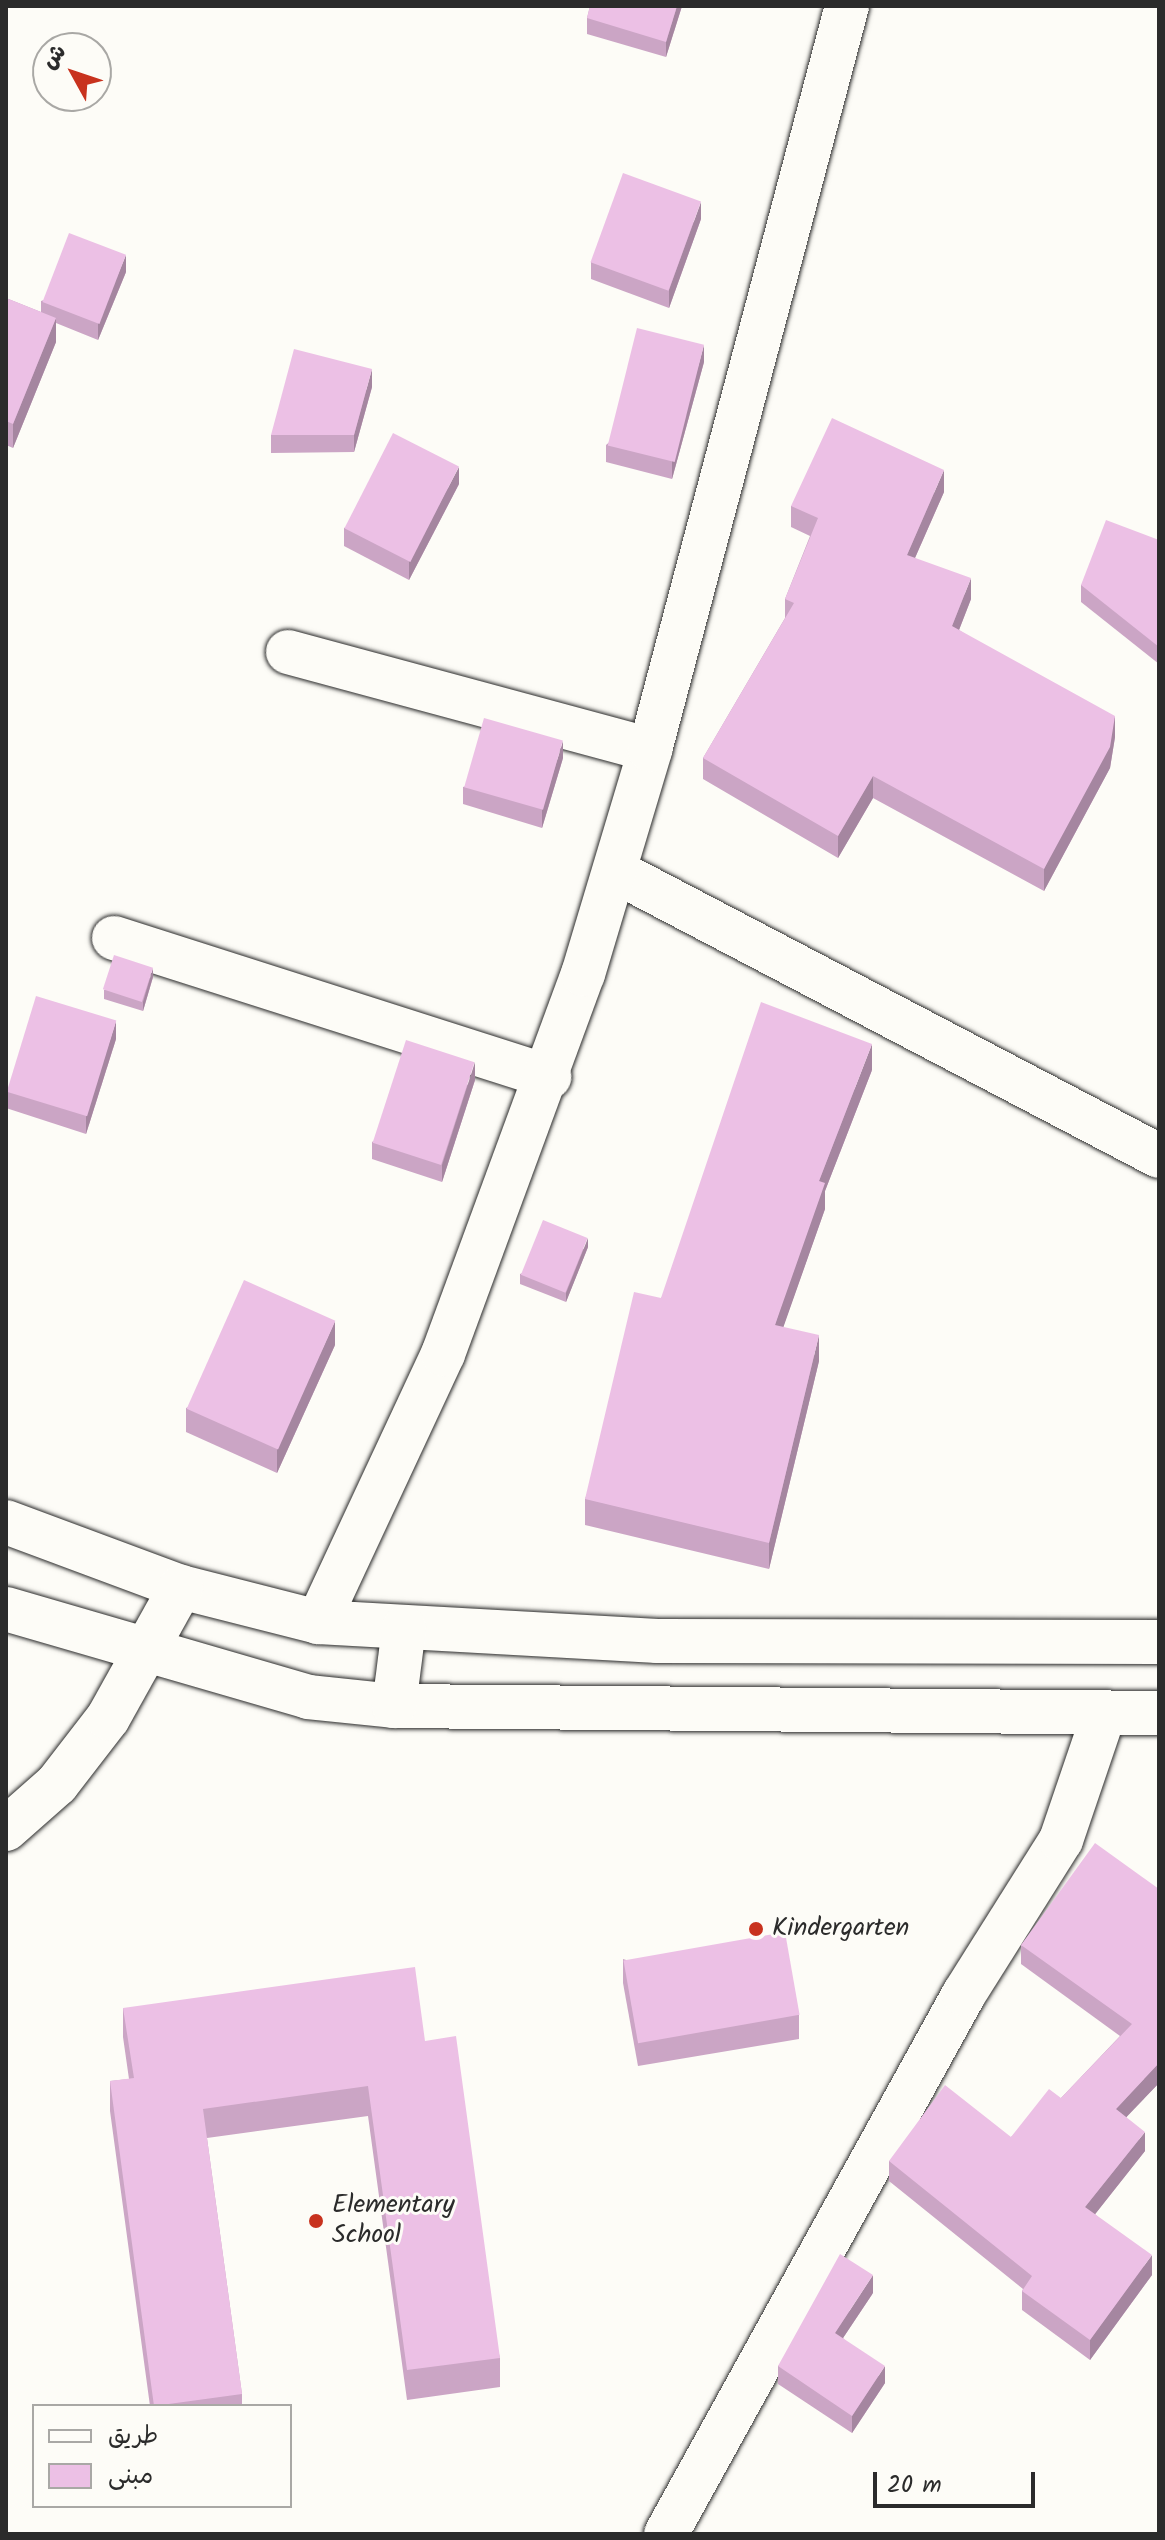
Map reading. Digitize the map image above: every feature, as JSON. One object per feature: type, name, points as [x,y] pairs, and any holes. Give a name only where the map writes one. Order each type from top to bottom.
[{"type":"street","points":[[318,1622],[443,1354],[549,1077],[650,750],[847,6]]},
{"type":"street","points":[[288,652],[650,750]]},
{"type":"street","points":[[615,871],[1159,1156]]},
{"type":"street","points":[[114,938],[549,1077]]},
{"type":"street","points":[[6,1522],[181,1587],[318,1622],[657,1641],[1159,1642]]},
{"type":"street","points":[[6,1829],[66,1773],[147,1655],[181,1587]]},
{"type":"street","points":[[6,1609],[147,1655],[308,1697],[394,1706],[1159,1713]]},
{"type":"street","points":[[394,1706],[404,1628]]},
{"type":"street","points":[[666,2534],[964,1994],[1061,1840],[1104,1714]]},
{"type":"building","points":[[590,6],[677,6],[666,42],[587,18]]},
{"type":"building","points":[[623,173],[701,201],[669,291],[591,262]]},
{"type":"building","points":[[69,233],[126,255],[99,324],[42,302]]},
{"type":"building","points":[[6,298],[56,318],[13,424],[6,421]]},
{"type":"building","points":[[637,328],[704,345],[675,462],[608,445]]},
{"type":"building","points":[[294,349],[372,369],[354,435],[271,435]]},
{"type":"building","points":[[832,418],[944,470],[907,555],[971,578],[952,626],[1115,716],[1110,747],[1044,869],[873,776],[838,836],[703,758],[794,603],[785,599],[818,518],[791,506]]},
{"type":"building","points":[[393,433],[459,467],[410,562],[344,528]]},
{"type":"building","points":[[1106,520],[1159,540],[1159,647],[1081,585]]},
{"type":"building","points":[[484,718],[563,741],[543,810],[464,787]]},
{"type":"building","points":[[114,955],[153,968],[142,1002],[103,989]]},
{"type":"building","points":[[36,996],[116,1021],[87,1116],[7,1092]]},
{"type":"building","points":[[761,1002],[872,1044],[819,1181],[825,1183],[775,1325],[819,1335],[769,1543],[585,1499],[634,1292],[661,1298]]},
{"type":"building","points":[[406,1040],[474,1062],[441,1165],[373,1143]]},
{"type":"building","points":[[543,1220],[588,1238],[565,1293],[521,1275]]},
{"type":"building","points":[[244,1280],[335,1321],[278,1449],[187,1409]]},
{"type":"building","points":[[1095,1843],[1159,1889],[1159,2063],[1116,2109],[1145,2132],[1085,2207],[1152,2255],[1090,2340],[1022,2291],[1032,2276],[889,2161],[945,2085],[1011,2137],[1049,2089],[1061,2098],[1132,2024],[1021,1945]]},
{"type":"building","points":[[785,1932],[800,2015],[638,2043],[623,1960]]},
{"type":"building","points":[[415,1967],[425,2041],[456,2036],[500,2358],[407,2370],[368,2086],[203,2109],[242,2394],[154,2404],[110,2081],[134,2078],[123,2008]]},
{"type":"building","points":[[840,2254],[873,2275],[835,2333],[885,2366],[852,2416],[778,2366]]},
{"type":"place","name":"Kindergarten","points":[[756,1929]]},
{"type":"place","name":"Elementary School","points":[[316,2221]]}]
